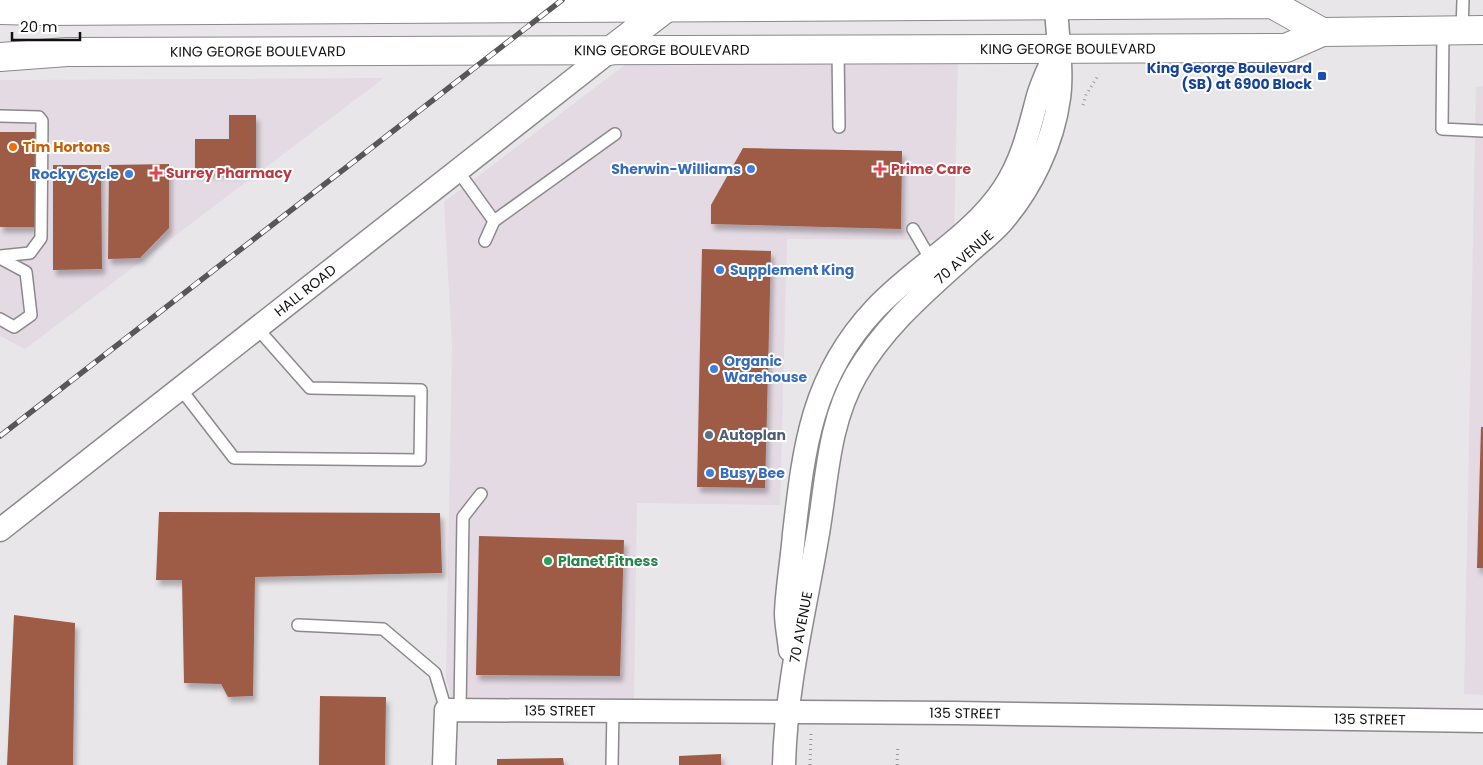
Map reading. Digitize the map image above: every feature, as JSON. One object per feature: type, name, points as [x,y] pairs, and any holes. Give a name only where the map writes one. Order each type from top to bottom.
[{"type":"main road","points":[[0,10],[41,12],[666,8],[1185,2],[1272,4],[1322,32]]},
{"type":"main road","points":[[610,52],[666,8]]},
{"type":"main road","name":"KING GEORGE BOULEVARD","points":[[0,57],[67,52],[610,52],[838,49],[1286,48],[1322,32],[1463,30]]},
{"type":"street","name":"70 AVENUE","points":[[792,669],[805,613],[829,455],[838,416],[855,377],[874,346],[897,317],[1001,223],[1036,172],[1048,143],[1060,95],[1056,2]]},
{"type":"street","name":"70 AVENUE","points":[[792,669],[786,614],[802,464],[811,420],[829,374],[847,342],[876,308],[985,213],[1004,188],[1019,161],[1030,130],[1038,95],[1058,48]]},
{"type":"street","name":"HALL ROAD","points":[[0,530],[256,327],[610,52]]},
{"type":"street","points":[[784,765],[786,711],[792,669]]},
{"type":"street","points":[[444,765],[453,710]]},
{"type":"street","name":"135 STREET","points":[[453,710],[786,711],[1483,721]]},
{"type":"lane","points":[[1463,0],[1463,30],[1442,130],[1483,130]]},
{"type":"lane","points":[[838,49],[839,127]]},
{"type":"lane","points":[[0,116],[39,117],[42,121],[41,238],[30,252],[0,257]]},
{"type":"lane","points":[[485,241],[494,221],[615,134]]},
{"type":"lane","points":[[458,171],[494,221]]},
{"type":"lane","points":[[913,229],[931,260]]},
{"type":"lane","points":[[0,257],[26,272],[31,315],[14,327],[0,319]]},
{"type":"lane","points":[[180,388],[234,458],[420,460],[422,390],[310,388],[256,327]]},
{"type":"lane","points":[[453,710],[463,517],[481,494]]},
{"type":"lane","points":[[298,625],[383,628],[435,672],[453,710]]},
{"type":"lane","points":[[612,765],[614,710]]},
{"type":"path","points":[[1080,112],[1086,95],[1099,76]]},
{"type":"path","points":[[810,739],[810,765]]},
{"type":"path","points":[[897,765],[898,745]]},
{"type":"shaded area","points":[[958,58],[954,240],[787,239],[780,505],[637,503],[634,700],[453,704],[446,678],[452,346],[444,202],[626,64]]},
{"type":"shaded area","points":[[384,78],[25,349],[0,336],[0,80]]},
{"type":"shaded area","points":[[1483,86],[1483,695],[1464,694],[1476,87]]},
{"type":"building","points":[[229,115],[256,115],[256,171],[195,172],[195,139],[229,139]]},
{"type":"building","points":[[0,132],[38,132],[38,227],[0,227]]},
{"type":"building","points":[[743,148],[902,151],[901,229],[711,224],[711,205]]},
{"type":"building","points":[[169,164],[169,228],[140,258],[108,259],[109,165]]},
{"type":"building","points":[[53,165],[101,165],[102,269],[53,270]]},
{"type":"building","points":[[702,249],[771,251],[765,488],[697,487]]},
{"type":"building","points":[[1481,427],[1483,427],[1483,568],[1477,568]]},
{"type":"building","points":[[159,512],[440,513],[442,573],[255,577],[253,696],[228,697],[221,684],[184,683],[182,580],[156,580]]},
{"type":"building","points":[[479,536],[624,540],[620,676],[476,675]]},
{"type":"building","points":[[14,615],[75,623],[73,765],[7,765]]},
{"type":"building","points":[[320,696],[386,697],[385,765],[319,765]]},
{"type":"building","points":[[721,754],[721,765],[679,765],[679,756]]},
{"type":"building","points":[[563,758],[564,765],[497,765],[497,759]]},
{"type":"railway","points":[[0,436],[562,0]]},
{"type":"place","name":"King George Boulevard (SB) at 6900 Block","points":[[1322,76]]},
{"type":"place","name":"Tim Hortons","points":[[13,147]]},
{"type":"place","name":"Sherwin-Williams","points":[[751,169]]},
{"type":"place","name":"Prime Care","points":[[880,169]]},
{"type":"place","name":"Surrey Pharmacy","points":[[156,173]]},
{"type":"place","name":"Rocky Cycle","points":[[129,174]]},
{"type":"place","name":"Supplement King","points":[[720,270]]},
{"type":"place","name":"Organic Warehouse","points":[[714,369]]},
{"type":"place","name":"Autoplan","points":[[709,435]]},
{"type":"place","name":"Busy Bee","points":[[710,473]]},
{"type":"place","name":"Planet Fitness","points":[[548,561]]}]
